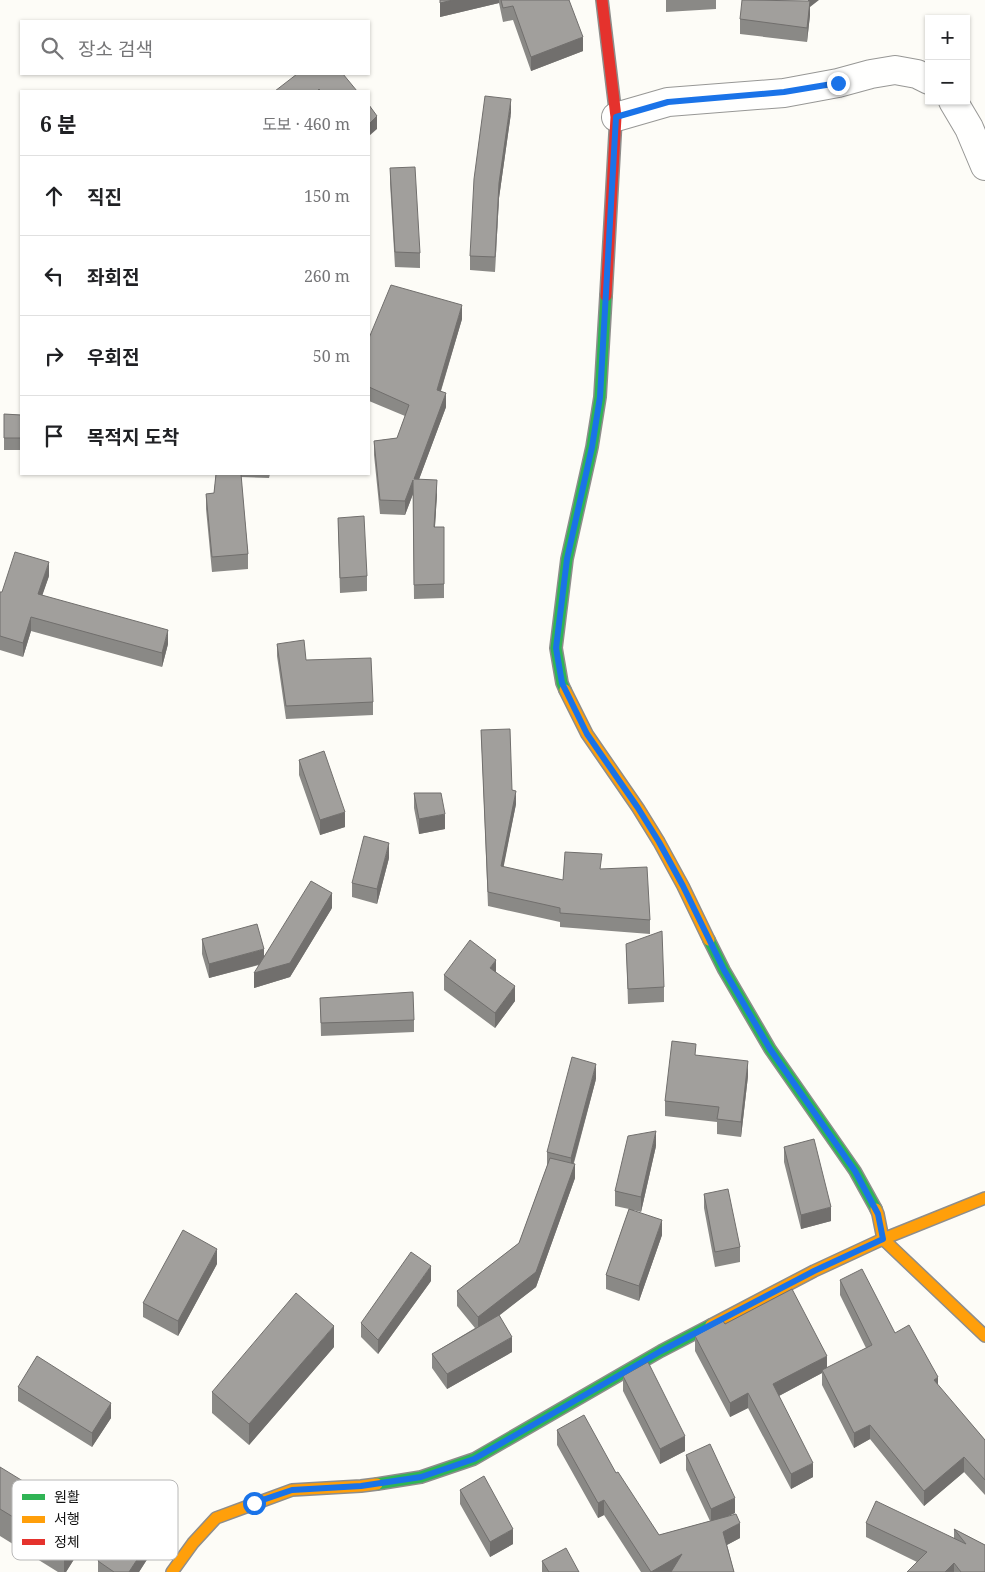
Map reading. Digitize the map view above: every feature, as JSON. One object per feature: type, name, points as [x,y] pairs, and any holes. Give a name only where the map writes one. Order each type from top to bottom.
[{"type":"street","points":[[602,0],[616,117],[600,397],[592,447],[567,559],[556,648],[562,683],[587,734],[659,842],[724,970],[770,1049],[855,1171],[878,1214],[883,1239],[985,1336]]},
{"type":"street","points":[[616,117],[668,102],[784,92],[838,83],[895,70],[918,74],[925,78]]},
{"type":"street","points":[[956,105],[969,128],[985,166]]},
{"type":"street","points":[[172,1572],[193,1542],[216,1518],[292,1490],[361,1486],[421,1477],[474,1459],[661,1351],[814,1271],[883,1239],[985,1198]]},
{"type":"building","points":[[440,0],[453,0],[440,3]]},
{"type":"building","points":[[501,0],[569,0],[583,37],[531,57],[513,6],[503,8]]},
{"type":"building","points":[[742,0],[810,1],[807,28],[740,19]]},
{"type":"building","points":[[296,75],[344,75],[356,90],[319,89],[276,90]]},
{"type":"building","points":[[485,96],[511,99],[499,183],[495,257],[470,256],[474,179]]},
{"type":"building","points":[[370,106],[377,116],[370,123]]},
{"type":"building","points":[[415,167],[420,253],[395,252],[390,168]]},
{"type":"building","points":[[391,285],[462,305],[437,390],[446,393],[414,479],[437,480],[434,527],[444,527],[444,584],[414,585],[413,480],[405,501],[380,500],[374,441],[397,438],[409,405],[370,387],[370,336]]},
{"type":"building","points":[[4,414],[20,415],[20,438],[4,438]]},
{"type":"building","points":[[216,475],[241,475],[248,554],[212,557],[206,494],[214,493]]},
{"type":"building","points":[[364,516],[367,576],[340,578],[338,518]]},
{"type":"building","points":[[15,552],[49,562],[38,594],[168,630],[162,653],[31,617],[23,643],[0,636],[0,592],[2,592]]},
{"type":"building","points":[[304,640],[306,660],[371,658],[373,702],[286,706],[277,644]]},
{"type":"building","points":[[510,729],[512,790],[516,791],[501,866],[563,880],[565,852],[602,854],[600,869],[647,867],[650,920],[560,913],[560,908],[488,892],[481,730]]},
{"type":"building","points":[[324,751],[345,812],[320,820],[299,760]]},
{"type":"building","points":[[414,793],[441,793],[445,814],[419,819]]},
{"type":"building","points":[[364,836],[389,843],[377,889],[352,883]]},
{"type":"building","points":[[311,881],[332,893],[290,963],[254,973]]},
{"type":"building","points":[[257,924],[264,949],[209,964],[202,939]]},
{"type":"building","points":[[662,931],[664,987],[628,989],[626,944]]},
{"type":"building","points":[[470,940],[496,960],[490,968],[515,986],[495,1013],[444,975]]},
{"type":"building","points":[[413,992],[414,1020],[321,1023],[320,998]]},
{"type":"building","points":[[672,1041],[696,1044],[695,1055],[748,1061],[741,1122],[717,1119],[719,1107],[665,1101]]},
{"type":"building","points":[[572,1057],[596,1064],[571,1158],[547,1152]]},
{"type":"building","points":[[656,1131],[641,1197],[615,1191],[628,1136]]},
{"type":"building","points":[[814,1139],[831,1207],[801,1215],[784,1147]]},
{"type":"building","points":[[550,1158],[575,1164],[536,1272],[478,1317],[457,1291],[519,1243]]},
{"type":"building","points":[[728,1189],[740,1247],[715,1252],[704,1194]]},
{"type":"building","points":[[629,1209],[662,1220],[639,1286],[606,1275]]},
{"type":"building","points":[[183,1230],[217,1249],[178,1321],[143,1303]]},
{"type":"building","points":[[411,1252],[431,1266],[378,1340],[361,1323]]},
{"type":"building","points":[[862,1269],[895,1333],[909,1325],[938,1377],[934,1380],[985,1440],[985,1480],[964,1457],[924,1491],[870,1425],[854,1433],[822,1370],[872,1345],[840,1280]]},
{"type":"building","points":[[792,1289],[827,1356],[773,1384],[813,1463],[791,1474],[748,1393],[730,1403],[695,1336],[723,1321],[725,1324]]},
{"type":"building","points":[[296,1293],[334,1326],[249,1424],[212,1392]]},
{"type":"building","points":[[499,1315],[512,1337],[447,1374],[432,1354]]},
{"type":"building","points":[[37,1356],[111,1403],[92,1433],[18,1387]]},
{"type":"building","points":[[648,1362],[685,1436],[660,1449],[623,1376]]},
{"type":"building","points":[[584,1415],[616,1473],[618,1472],[659,1535],[736,1514],[740,1523],[723,1532],[734,1572],[671,1572],[682,1554],[651,1572],[604,1500],[598,1503],[557,1430]]},
{"type":"building","points":[[710,1444],[735,1498],[711,1509],[686,1455]]},
{"type":"building","points":[[0,1467],[21,1480],[12,1480],[12,1516],[0,1509]]},
{"type":"building","points":[[484,1476],[513,1529],[490,1542],[460,1490]]},
{"type":"building","points":[[876,1501],[966,1544],[954,1529],[985,1545],[985,1572],[961,1572],[954,1563],[945,1572],[907,1572],[927,1552],[866,1523]]},
{"type":"building","points":[[566,1548],[579,1572],[549,1572],[542,1561]]},
{"type":"building","points":[[137,1560],[129,1572],[114,1572],[98,1561]]},
{"type":"traffic: fast","points":[[565,690],[556,648],[567,559],[592,447],[600,397],[606,296]]},
{"type":"traffic: fast","points":[[709,940],[724,970],[770,1049],[855,1171],[876,1209]]},
{"type":"traffic: fast","points":[[377,1484],[421,1477],[474,1459],[661,1351],[711,1325]]},
{"type":"traffic: slow","points":[[565,690],[587,734],[659,842],[709,940]]},
{"type":"traffic: slow","points":[[711,1325],[814,1271],[883,1239],[985,1198]]},
{"type":"traffic: slow","points":[[876,1209],[883,1239],[985,1336]]},
{"type":"traffic: slow","points":[[172,1572],[193,1543],[216,1518],[292,1490],[377,1484]]},
{"type":"traffic: jam","points":[[602,0],[616,117],[606,296]]},
{"type":"route","points":[[254,1503],[292,1490],[361,1486],[421,1477],[474,1459],[661,1351],[814,1271],[883,1239],[878,1214],[855,1171],[770,1049],[724,970],[659,842],[587,734],[562,683],[556,648],[567,559],[592,447],[600,397],[616,117],[668,102],[784,92],[838,83]]}]
